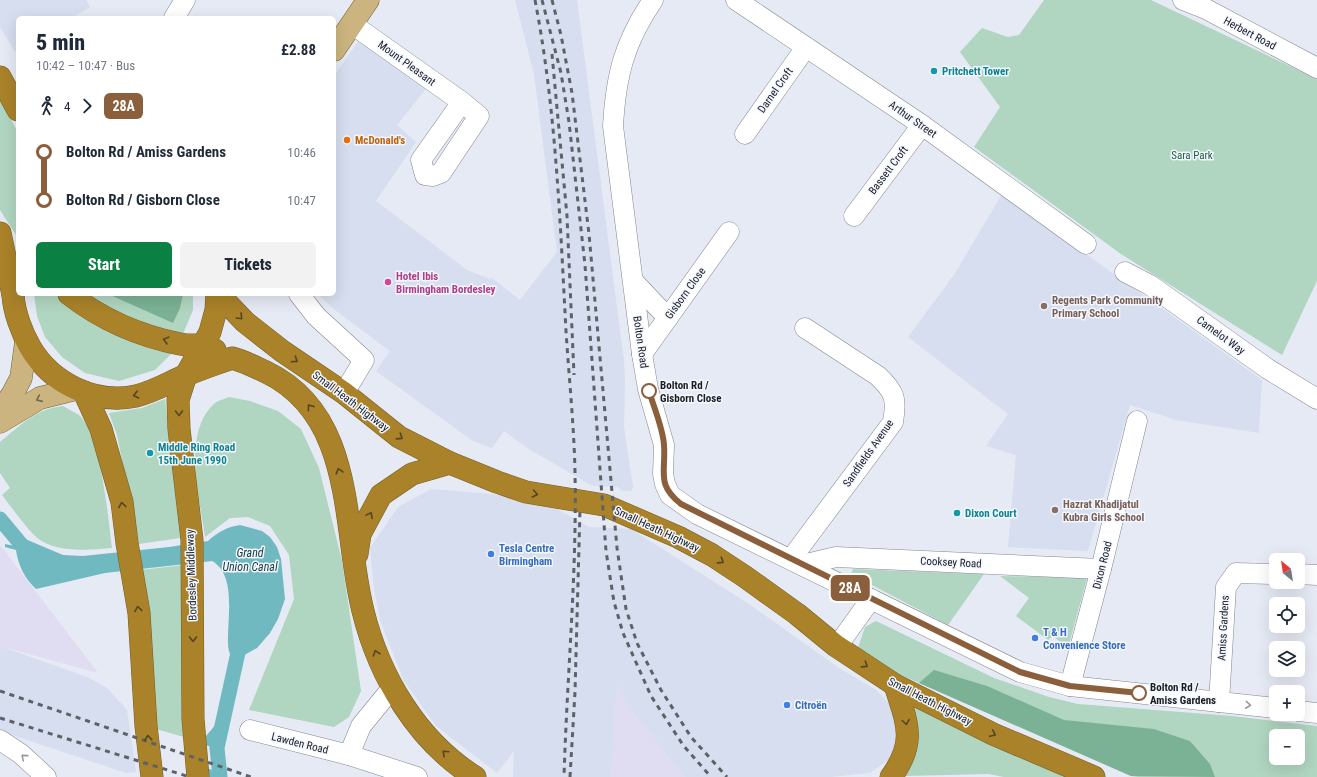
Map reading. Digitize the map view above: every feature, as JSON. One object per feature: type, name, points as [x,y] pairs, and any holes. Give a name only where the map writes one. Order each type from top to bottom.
[{"type":"highway","points":[[0,77],[16,106]]},
{"type":"highway","points":[[0,224],[16,246]]},
{"type":"highway","points":[[0,233],[16,286]]},
{"type":"highway","points":[[17,296],[20,324],[26,342],[33,354],[47,370],[64,383],[80,391],[102,397],[119,398],[135,396],[151,392],[186,376],[232,358]]},
{"type":"highway","points":[[72,296],[101,316],[147,335],[181,344],[204,345],[272,375],[289,386],[304,399],[319,420],[330,440],[342,479],[362,611],[381,667],[392,688],[420,728],[446,755],[475,777]]},
{"type":"highway","name":"Bordesley Middleway","points":[[198,777],[193,719],[192,540],[179,429],[178,400],[186,376],[204,345],[214,320],[217,296]]},
{"type":"highway","name":"Small Heath Highway","points":[[223,296],[224,300],[245,322],[282,351],[344,393],[399,437],[450,463],[526,492],[604,505],[678,537],[712,555],[744,576],[797,614],[836,646],[895,685],[993,734],[1094,777]]},
{"type":"highway","points":[[80,391],[101,429],[122,502],[131,571],[139,613],[146,726],[152,777]]},
{"type":"highway","points":[[355,565],[360,534],[381,495],[412,474],[450,463]]},
{"type":"highway","points":[[891,777],[902,763],[908,746],[904,711],[895,685]]},
{"type":"main road","points":[[336,47],[368,0]]},
{"type":"main road","points":[[0,412],[12,395],[21,378],[26,342]]},
{"type":"main road","points":[[0,422],[40,398],[80,391]]},
{"type":"street","points":[[175,16],[185,0]]},
{"type":"street","name":"Bolton Road","points":[[653,0],[624,53],[615,97],[614,138],[634,282],[642,354],[648,389],[664,445],[663,474],[670,495],[698,514],[1020,672],[1070,686],[1269,707]]},
{"type":"street","name":"Arthur Street","points":[[736,0],[922,125],[1086,244]]},
{"type":"street","name":"Herbert Road","points":[[1183,0],[1210,5],[1317,68]]},
{"type":"street","name":"Mount Pleasant","points":[[352,24],[462,102]]},
{"type":"street","name":"Darnel Croft","points":[[745,134],[806,47]]},
{"type":"street","name":"Bassett Croft","points":[[854,216],[922,125]]},
{"type":"street","name":"Gisborn Close","points":[[642,354],[729,232]]},
{"type":"street","name":"Camelot Way","points":[[1125,272],[1150,285],[1268,369],[1317,398]]},
{"type":"street","points":[[634,282],[668,318]]},
{"type":"street","points":[[301,296],[316,316],[364,360],[344,393]]},
{"type":"street","name":"Sandfields Avenue","points":[[797,562],[893,422],[896,407],[894,396],[883,381],[805,328]]},
{"type":"street","name":"Dixon Road","points":[[1070,686],[1101,569],[1137,421]]},
{"type":"street","name":"Cooksey Road","points":[[797,562],[836,557],[1101,569]]},
{"type":"street","name":"Amiss Gardens","points":[[1219,702],[1226,587],[1236,573],[1269,574]]},
{"type":"street","points":[[1305,574],[1317,575]]},
{"type":"street","points":[[836,646],[871,598]]},
{"type":"street","points":[[349,755],[361,726],[392,688]]},
{"type":"street","points":[[1305,712],[1317,713]]},
{"type":"street","name":"Lawden Road","points":[[250,730],[349,755],[418,777]]},
{"type":"street","points":[[0,740],[22,754],[46,777]]},
{"type":"shaded area","points":[[0,0],[86,0],[90,7],[74,16],[16,16],[15,52],[0,27]]},
{"type":"shaded area","points":[[515,0],[577,0],[624,361],[624,427],[633,487],[631,491],[622,491],[618,487],[595,486],[589,484],[529,449],[504,431],[492,448],[473,441],[376,371],[390,351],[335,310],[320,296],[336,296],[336,73],[359,40],[426,89],[397,125],[416,142],[376,201],[467,270],[490,279],[491,277],[520,300],[557,252],[534,74]]},
{"type":"shaded area","name":"Regents Park Community Primary School","points":[[1002,194],[1262,380],[1259,433],[1176,420],[1130,405],[1088,551],[1008,547],[1016,455],[986,446],[1008,414],[908,337],[954,275]]},
{"type":"shaded area","points":[[431,489],[503,495],[557,509],[589,527],[631,529],[749,604],[839,668],[876,690],[896,710],[898,729],[892,757],[870,773],[831,777],[685,777],[632,711],[617,685],[611,777],[513,777],[514,751],[497,773],[436,726],[403,679],[380,620],[374,589],[370,548],[398,507]]},
{"type":"shaded area","points":[[0,545],[98,673],[0,646]]},
{"type":"shaded area","points":[[0,646],[87,677],[107,688],[127,710],[136,772],[126,773],[0,731]]},
{"type":"shaded area","points":[[617,684],[632,711],[685,777],[611,777]]},
{"type":"green space","name":"Sara Park","points":[[1044,0],[1151,0],[1317,79],[1317,281],[1282,355],[1121,254],[974,147],[1000,107],[960,52],[982,28],[1008,37],[1019,35]]},
{"type":"green space","points":[[0,98],[16,129],[16,235],[0,210]]},
{"type":"green space","points":[[34,296],[58,296],[63,300],[175,350],[155,370],[119,381],[85,373],[62,357],[45,337],[37,316]]},
{"type":"green space","points":[[88,296],[193,296],[193,310],[183,334],[126,318]]},
{"type":"green space","points":[[112,296],[183,296],[180,308],[173,323]]},
{"type":"green space","points":[[229,397],[250,401],[278,411],[301,429],[319,468],[342,561],[361,691],[349,717],[334,727],[249,710],[294,599],[289,555],[270,526],[248,517],[230,518],[205,537],[195,467],[198,431],[205,416],[215,403]]},
{"type":"green space","points":[[165,399],[180,538],[139,544],[117,435],[109,413],[142,408]]},
{"type":"green space","points":[[63,406],[79,415],[87,425],[93,440],[106,498],[112,548],[81,550],[60,548],[50,545],[33,534],[2,495],[10,488],[0,473],[0,442],[36,414],[44,410]]},
{"type":"green space","points":[[184,565],[184,737],[156,729],[141,570]]},
{"type":"green space","points":[[853,569],[984,574],[948,625],[851,574]]},
{"type":"green space","points":[[1000,576],[1087,578],[1068,648],[1053,636],[1048,640],[1016,616],[1029,598]]},
{"type":"green space","points":[[876,621],[994,678],[1049,697],[1078,704],[1232,716],[1317,726],[1317,777],[1131,776],[894,672],[858,648],[865,627]]},
{"type":"green space","points":[[934,670],[987,686],[1064,720],[1154,729],[1190,741],[1210,764],[1215,777],[1131,776],[919,683]]},
{"type":"green space","points":[[913,705],[1073,777],[1004,777],[988,774],[905,776],[917,749]]},
{"type":"water","name":"Grand Union Canal","points":[[240,525],[262,531],[270,537],[277,547],[281,559],[285,599],[278,619],[270,633],[257,648],[239,658],[234,668],[228,647],[228,587],[225,576],[220,568],[212,561],[105,573],[36,589],[23,571],[18,561],[16,550],[5,547],[5,544],[15,546],[11,533],[63,555],[83,556],[169,547],[208,541],[223,530]]},
{"type":"water","points":[[223,716],[226,734],[222,761],[227,777],[208,777],[203,752],[206,736]]},
{"type":"pier","points":[[203,744],[225,752],[224,761],[228,775],[203,767]]},
{"type":"waterway","name":"Grand Union Canal","points":[[0,519],[25,549]]},
{"type":"waterway","name":"Grand Union Canal","points":[[220,777],[217,748],[239,648]]},
{"type":"railway","points":[[535,0],[548,82],[556,165],[573,419],[575,472],[575,548],[564,777]]},
{"type":"railway","points":[[542,0],[561,73],[569,122],[585,265],[606,551],[614,602],[623,633],[651,696],[683,745],[711,777]]},
{"type":"railway","points":[[552,0],[561,35],[572,93],[589,234],[617,548],[626,609],[637,643],[661,690],[691,737],[727,777]]},
{"type":"railway","points":[[552,54],[567,216],[574,375]]},
{"type":"railway","points":[[570,777],[575,692],[580,509]]},
{"type":"railway","points":[[0,691],[251,777]]},
{"type":"railway","points":[[0,718],[190,777]]},
{"type":"bus line","name":"28A","points":[[649,391],[664,445],[663,474],[665,484],[670,495],[681,504],[698,514],[871,598],[976,652],[1020,672],[1070,686],[1139,693]]},
{"type":"place","name":"Pritchett Tower","points":[[934,71]]},
{"type":"place","name":"McDonald's","points":[[347,140]]},
{"type":"place","name":"Hotel Ibis Birmingham Bordesley","points":[[388,282]]},
{"type":"place","name":"Regents Park Community Primary School","points":[[1044,306]]},
{"type":"place","name":"Bolton Rd / Gisborn Close","points":[[649,391]]},
{"type":"place","name":"Middle Ring Road 15th June 1990","points":[[150,453]]},
{"type":"place","name":"Hazrat Khadijatul Kubra Girls School","points":[[1055,510]]},
{"type":"place","name":"Dixon Court","points":[[957,513]]},
{"type":"place","name":"Tesla Centre Birmingham","points":[[491,554]]},
{"type":"place","name":"T & H Convenience Store","points":[[1035,638]]},
{"type":"place","name":"Bolton Rd / Amiss Gardens","points":[[1139,693]]},
{"type":"place","name":"Citroën","points":[[787,705]]}]
